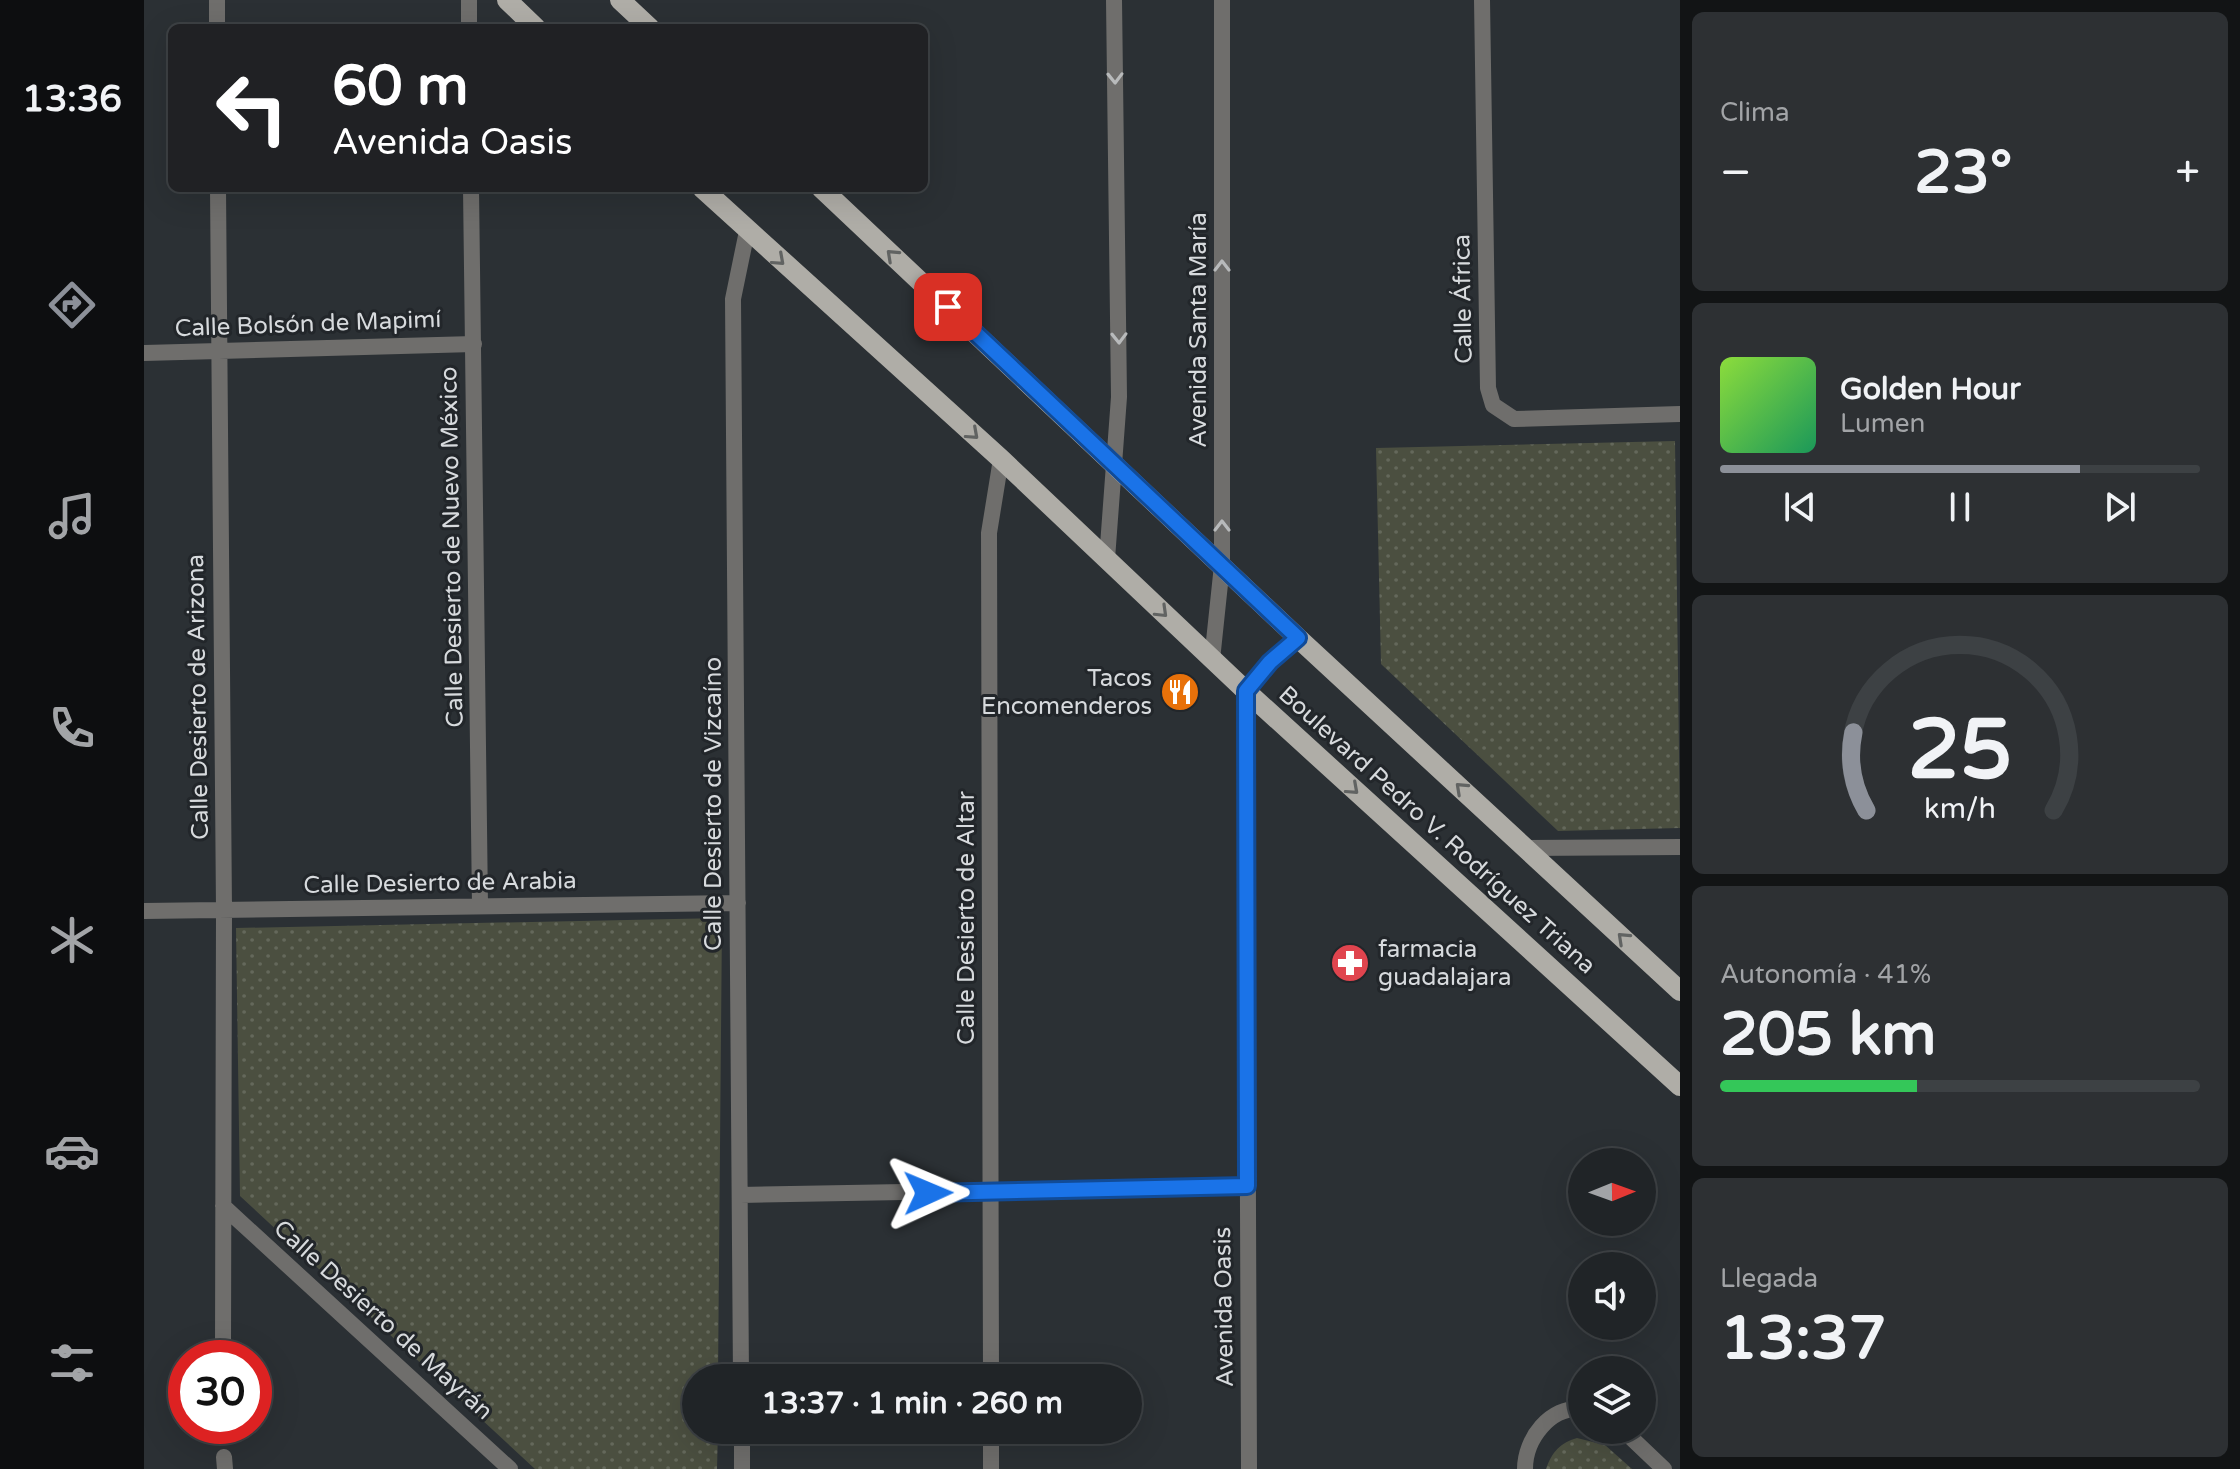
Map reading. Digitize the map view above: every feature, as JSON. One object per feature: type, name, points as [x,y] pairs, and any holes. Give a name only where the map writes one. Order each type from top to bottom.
[{"type":"main road","points":[[507,0],[532,24]]},
{"type":"main road","points":[[620,0],[646,24]]},
{"type":"main road","name":"Boulevard Pedro V. Rodríguez Triana","points":[[706,192],[1001,459],[1212,660],[1680,1086]]},
{"type":"main road","name":"Boulevard Pedro V. Rodríguez Triana","points":[[825,192],[1298,638],[1680,990]]},
{"type":"street","points":[[217,0],[217,24]]},
{"type":"street","points":[[469,0],[469,24]]},
{"type":"street","points":[[1107,559],[1119,397],[1114,0]]},
{"type":"street","name":"Avenida Santa María","points":[[1212,660],[1222,565],[1222,0]]},
{"type":"street","name":"Calle África","points":[[1482,0],[1488,388],[1493,405],[1514,419],[1680,414]]},
{"type":"street","name":"Calle Desierto de Arizona","points":[[218,192],[224,910],[223,1340]]},
{"type":"street","name":"Calle Desierto de Nuevo México","points":[[471,192],[480,906]]},
{"type":"street","name":"Calle Desierto de Vizcaíno","points":[[741,1364],[733,299],[747,231]]},
{"type":"street","name":"Calle Bolsón de Mapimí","points":[[144,353],[474,344]]},
{"type":"street","name":"Calle Desierto de Altar","points":[[991,1364],[989,533],[1001,459]]},
{"type":"street","points":[[1246,691],[1270,662],[1298,638]]},
{"type":"street","name":"Avenida Oasis","points":[[1246,691],[1249,1469]]},
{"type":"street","points":[[1525,848],[1680,847]]},
{"type":"street","name":"Calle Desierto de Arabia","points":[[144,911],[738,903]]},
{"type":"street","points":[[740,1195],[1247,1186]]},
{"type":"street","name":"Calle Desierto de Mayrán","points":[[223,1206],[510,1469]]},
{"type":"street","points":[[1525,1469],[1525,1456],[1537,1431],[1554,1414],[1568,1412]]},
{"type":"street","points":[[742,1444],[742,1469]]},
{"type":"street","points":[[991,1444],[991,1469]]},
{"type":"street","points":[[1638,1444],[1664,1469]]},
{"type":"green space","points":[[1675,441],[1680,828],[1558,831],[1381,664],[1376,448]]},
{"type":"green space","points":[[722,918],[718,1364],[682,1364],[682,1444],[718,1444],[717,1469],[535,1469],[240,1196],[236,928]]},
{"type":"green space","points":[[1566,1443],[1605,1445],[1632,1469],[1546,1469],[1557,1449]]},
{"type":"place","name":"Tacos Encomenderos","points":[[1180,692]]},
{"type":"place","name":"farmacia guadalajara","points":[[1350,963]]},
{"type":"route","points":[[928,1193],[1247,1186],[1246,691],[1270,662],[1298,638],[948,307]]}]
